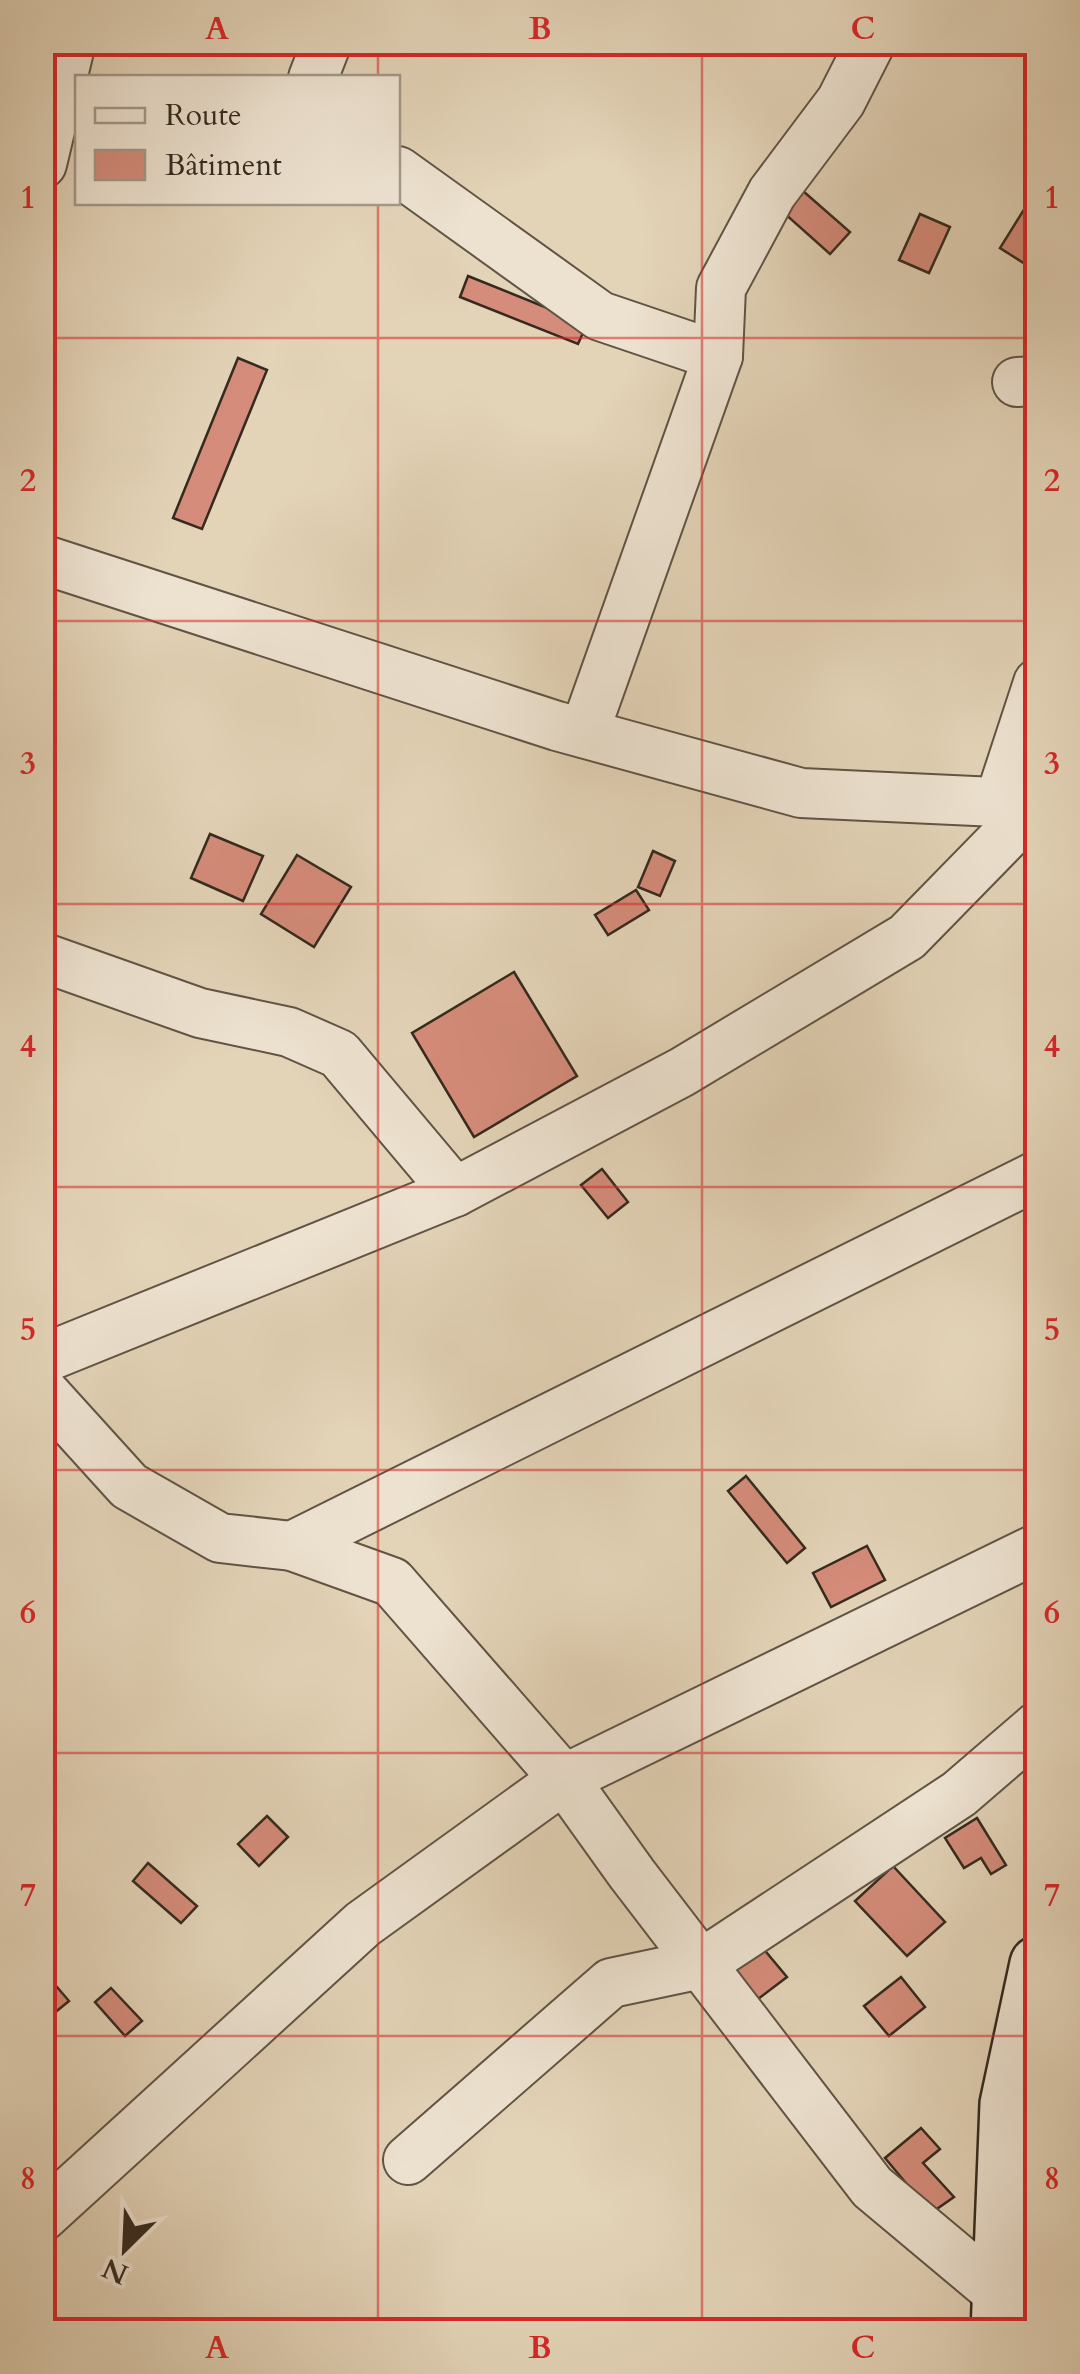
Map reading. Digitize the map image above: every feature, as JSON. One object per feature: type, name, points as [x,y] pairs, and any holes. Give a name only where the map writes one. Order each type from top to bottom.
[{"type":"main road","points":[[1000,2313],[1020,2225],[1008,2104],[1038,1964]]},
{"type":"street","points":[[42,164],[70,42]]},
{"type":"street","points":[[314,75],[327,42]]},
{"type":"street","points":[[584,733],[718,356],[721,288],[772,193],[841,100],[871,42]]},
{"type":"street","points":[[400,172],[600,316],[718,356]]},
{"type":"street","points":[[42,559],[584,733],[801,792],[1024,803]]},
{"type":"street","points":[[42,1359],[456,1192],[682,1072],[907,937],[1024,803],[1038,684]]},
{"type":"street","points":[[42,957],[200,1013],[288,1032],[339,1054],[456,1192]]},
{"type":"street","points":[[292,1546],[1038,1175]]},
{"type":"street","points":[[42,1390],[129,1486],[220,1538],[292,1546],[392,1582],[564,1780],[872,2187],[1000,2313]]},
{"type":"street","points":[[42,2217],[363,1924],[564,1780],[1038,1548]]},
{"type":"street","points":[[408,2160],[611,1983],[701,1964],[959,1794],[1038,1726]]},
{"type":"building","points":[[803,191],[850,232],[830,254],[784,213]]},
{"type":"building","points":[[1033,195],[1038,197],[1038,295],[1026,288],[1036,271],[1000,248]]},
{"type":"building","points":[[920,214],[950,227],[929,273],[899,260]]},
{"type":"building","points":[[468,276],[587,324],[578,344],[460,297]]},
{"type":"building","points":[[238,358],[267,370],[202,529],[173,518]]},
{"type":"building","points":[[210,834],[263,856],[243,901],[191,878]]},
{"type":"building","points":[[653,851],[675,861],[660,896],[638,887]]},
{"type":"building","points":[[297,855],[351,887],[314,947],[261,914]]},
{"type":"building","points":[[636,890],[649,910],[608,935],[595,915]]},
{"type":"building","points":[[514,972],[577,1076],[474,1137],[412,1033]]},
{"type":"building","points":[[602,1169],[628,1202],[608,1218],[581,1185]]},
{"type":"building","points":[[746,1476],[805,1548],[787,1563],[728,1491]]},
{"type":"building","points":[[867,1546],[885,1580],[831,1607],[813,1573]]},
{"type":"building","points":[[267,1816],[288,1837],[259,1866],[238,1844]]},
{"type":"building","points":[[977,1818],[1006,1865],[991,1874],[981,1858],[964,1868],[945,1838]]},
{"type":"building","points":[[148,1863],[197,1906],[181,1923],[133,1881]]},
{"type":"building","points":[[893,1866],[945,1922],[907,1956],[855,1901]]},
{"type":"building","points":[[762,1947],[787,1977],[758,1999],[734,1968]]},
{"type":"building","points":[[45,1973],[69,2001],[42,2023],[42,1975]]},
{"type":"building","points":[[901,1977],[925,2007],[889,2036],[864,2006]]},
{"type":"building","points":[[111,1988],[142,2021],[125,2036],[95,2002]]},
{"type":"building","points":[[921,2128],[940,2149],[923,2163],[954,2197],[931,2213],[885,2158]]}]
